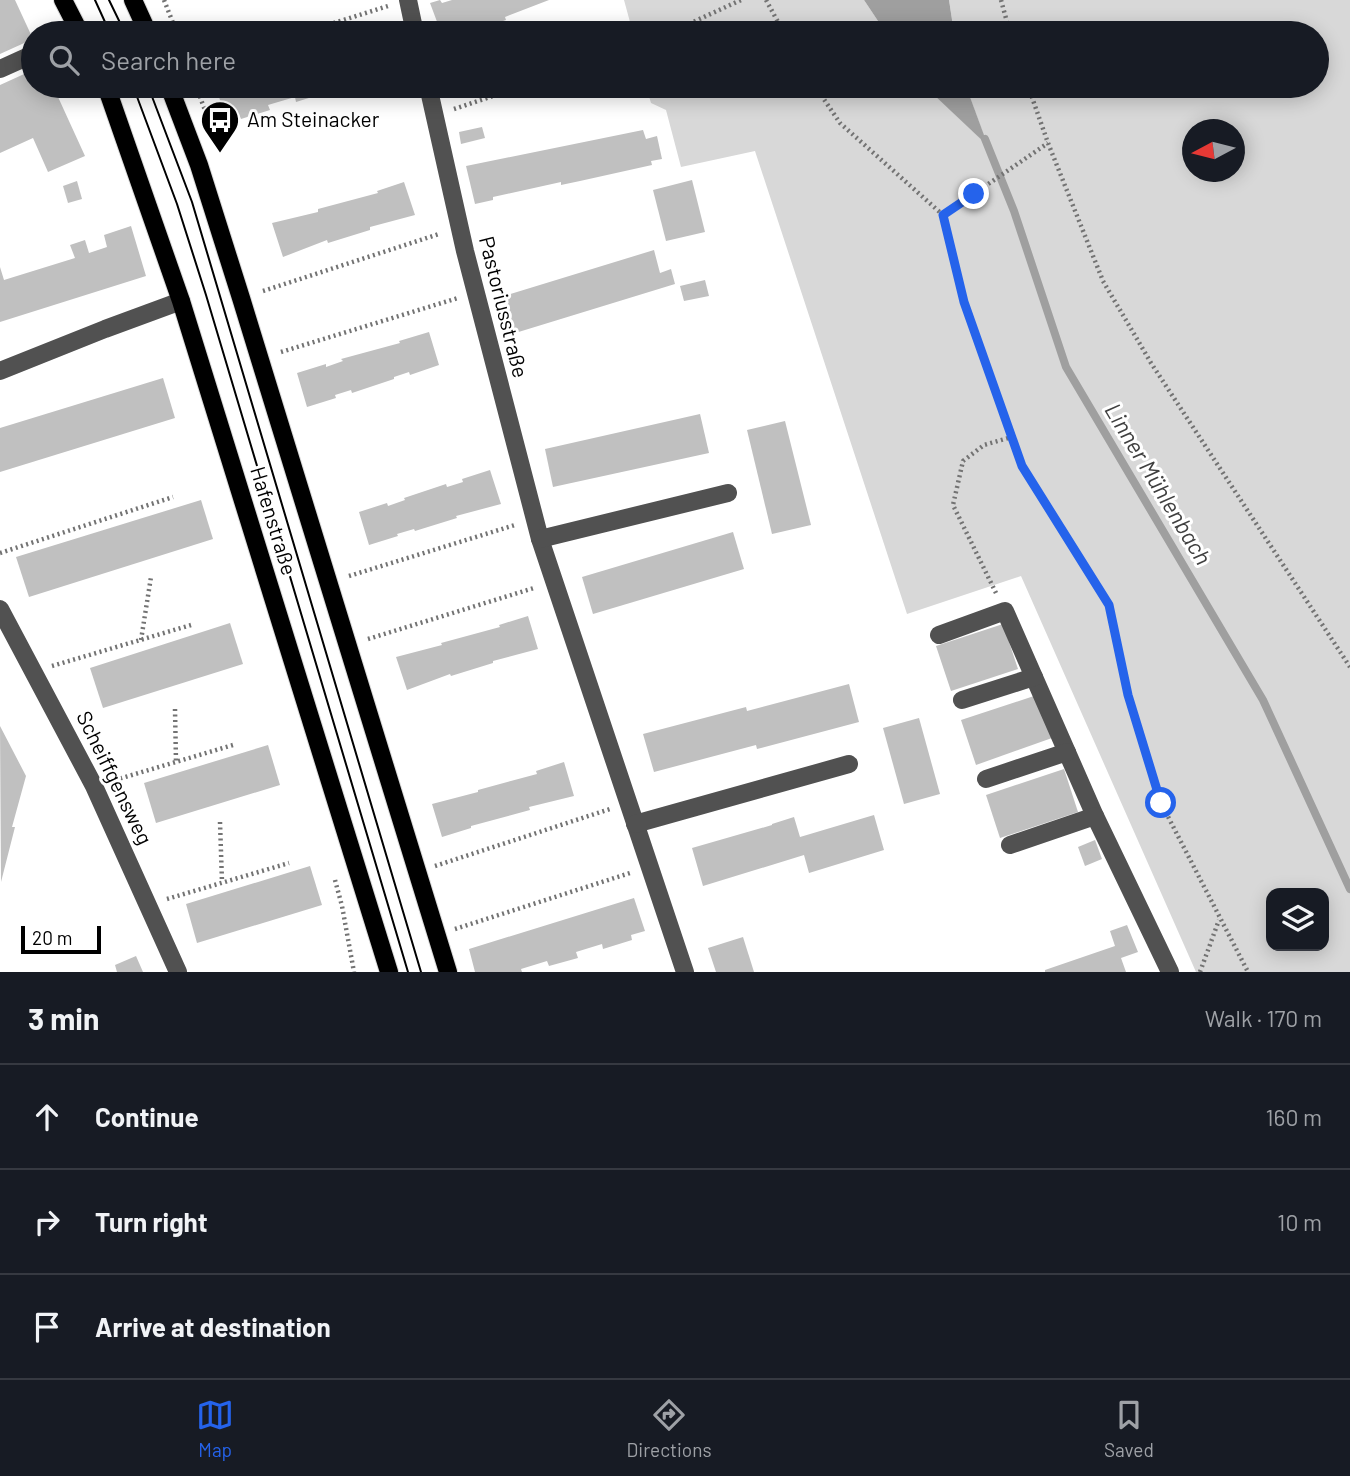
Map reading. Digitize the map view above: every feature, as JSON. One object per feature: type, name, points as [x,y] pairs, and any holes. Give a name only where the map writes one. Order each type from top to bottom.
[{"type":"main road","points":[[63,0],[74,21]]},
{"type":"main road","points":[[134,0],[143,21]]},
{"type":"main road","name":"Hafenstraße","points":[[110,98],[181,301],[389,972]]},
{"type":"main road","name":"Hafenstraße","points":[[173,98],[241,298],[448,972]]},
{"type":"street","points":[[408,0],[412,21]]},
{"type":"street","points":[[0,69],[21,60]]},
{"type":"street","name":"Pastoriusstraße","points":[[431,98],[460,227],[534,519],[685,972]]},
{"type":"street","points":[[0,371],[181,301]]},
{"type":"street","points":[[540,539],[728,493]]},
{"type":"street","name":"Scheiffgensweg","points":[[0,609],[94,786],[178,972]]},
{"type":"street","points":[[939,635],[1005,611],[1095,816],[1170,972]]},
{"type":"street","points":[[962,700],[1034,677]]},
{"type":"street","points":[[986,779],[1067,752]]},
{"type":"street","points":[[635,824],[849,764]]},
{"type":"street","points":[[1010,845],[1095,816]]},
{"type":"path","points":[[164,0],[172,21]]},
{"type":"path","points":[[341,21],[408,0]]},
{"type":"path","points":[[695,21],[741,0]]},
{"type":"path","points":[[766,0],[777,21]]},
{"type":"path","points":[[1001,0],[1007,21]]},
{"type":"path","points":[[435,116],[488,98]]},
{"type":"path","points":[[824,98],[840,123],[943,215],[964,302],[1022,466],[1109,605],[1128,695],[1161,803],[1248,972]]},
{"type":"path","points":[[1032,98],[1103,281],[1158,375],[1350,667]]},
{"type":"path","points":[[943,215],[1048,143]]},
{"type":"path","points":[[263,291],[460,227]]},
{"type":"path","points":[[281,352],[476,292]]},
{"type":"path","points":[[1005,611],[953,505],[963,461],[984,444],[1012,437]]},
{"type":"path","points":[[0,553],[173,497]]},
{"type":"path","points":[[349,577],[534,519]]},
{"type":"path","points":[[141,640],[151,578]]},
{"type":"path","points":[[367,639],[554,582]]},
{"type":"path","points":[[35,671],[191,625]]},
{"type":"path","points":[[174,709],[176,762]]},
{"type":"path","points":[[94,786],[233,745]]},
{"type":"path","points":[[434,867],[628,803]]},
{"type":"path","points":[[220,822],[222,882]]},
{"type":"path","points":[[149,905],[289,863]]},
{"type":"path","points":[[454,930],[649,866]]},
{"type":"path","points":[[1200,972],[1220,920]]},
{"type":"shaded area","points":[[624,0],[864,0],[878,21],[630,21]]},
{"type":"shaded area","points":[[864,0],[949,0],[952,21],[878,21]]},
{"type":"shaded area","points":[[949,0],[1350,0],[1350,972],[1196,972],[1021,576],[907,614],[755,151],[681,167],[666,110],[651,103],[650,98],[938,98],[987,145],[970,98],[1329,98],[1329,21],[952,21]]},
{"type":"shaded area","points":[[937,98],[970,98],[988,146]]},
{"type":"building","points":[[0,0],[15,0],[25,21],[21,21],[21,44],[0,54]]},
{"type":"building","points":[[440,0],[442,3],[452,0],[549,0],[505,17],[506,20],[503,21],[437,21],[430,3]]},
{"type":"building","points":[[21,75],[21,98],[58,98],[85,156],[48,172],[33,138],[0,153],[0,85]]},
{"type":"building","points":[[219,98],[292,98],[268,105],[270,110],[241,119],[239,114],[225,118]]},
{"type":"building","points":[[482,127],[485,138],[461,144],[459,132]]},
{"type":"building","points":[[643,130],[646,139],[657,136],[662,159],[651,161],[652,165],[561,185],[561,182],[493,197],[493,200],[475,204],[466,166]]},
{"type":"building","points":[[692,180],[705,232],[666,241],[653,190]]},
{"type":"building","points":[[77,181],[82,199],[68,203],[63,186]]},
{"type":"building","points":[[404,182],[415,215],[370,227],[370,230],[328,243],[327,240],[283,257],[272,223],[318,212],[318,209],[378,193],[377,191]]},
{"type":"building","points":[[131,226],[146,276],[0,322],[0,267],[4,280],[75,258],[70,245],[85,240],[89,253],[107,247],[104,235]]},
{"type":"building","points":[[654,250],[660,273],[671,269],[675,284],[512,334],[501,297]]},
{"type":"building","points":[[705,280],[709,296],[684,301],[680,286]]},
{"type":"building","points":[[429,332],[439,365],[410,375],[409,372],[352,393],[351,390],[335,395],[336,398],[307,407],[297,373],[326,364],[326,367],[343,361],[341,359]]},
{"type":"building","points":[[163,378],[175,418],[0,472],[0,428]]},
{"type":"building","points":[[700,414],[709,453],[553,487],[545,449]]},
{"type":"building","points":[[785,421],[811,525],[772,534],[747,430]]},
{"type":"building","points":[[490,470],[501,504],[415,531],[414,529],[397,534],[398,536],[369,545],[359,512],[387,503],[388,506],[446,484],[447,487],[463,482],[462,479]]},
{"type":"building","points":[[201,500],[213,539],[29,597],[16,557]]},
{"type":"building","points":[[733,532],[744,569],[593,614],[582,577]]},
{"type":"building","points":[[528,616],[538,649],[451,676],[450,674],[407,690],[396,657],[500,627],[499,625]]},
{"type":"building","points":[[230,623],[243,664],[103,708],[90,668]]},
{"type":"building","points":[[1003,624],[1018,669],[951,691],[936,646]]},
{"type":"building","points":[[849,684],[859,722],[654,772],[643,734],[746,707],[747,711]]},
{"type":"building","points":[[1037,695],[1052,738],[976,765],[961,720]]},
{"type":"building","points":[[919,718],[940,794],[904,804],[883,728]]},
{"type":"building","points":[[0,726],[26,776],[1,882]]},
{"type":"building","points":[[268,745],[280,785],[156,823],[144,783]]},
{"type":"building","points":[[564,762],[574,796],[529,807],[530,810],[442,837],[432,804],[537,774],[536,771]]},
{"type":"building","points":[[1064,769],[1078,812],[1000,838],[986,795]]},
{"type":"building","points":[[874,815],[884,850],[809,873],[804,855],[703,886],[692,848],[794,817],[800,837]]},
{"type":"building","points":[[1095,840],[1102,859],[1085,866],[1078,847]]},
{"type":"building","points":[[310,866],[322,905],[197,943],[186,904]]},
{"type":"building","points":[[634,898],[645,931],[631,935],[632,940],[603,949],[602,944],[576,952],[578,958],[549,966],[547,961],[521,969],[522,972],[475,972],[469,949]]},
{"type":"building","points":[[1127,925],[1138,952],[1121,958],[1126,972],[1045,972],[1115,946],[1110,931]]},
{"type":"building","points":[[743,937],[754,972],[716,972],[708,948]]},
{"type":"building","points":[[136,956],[143,972],[117,972],[115,965]]},
{"type":"waterway","name":"Linner Mühlenbach","points":[[985,139],[1014,211],[1066,367],[1263,700],[1350,889]]},
{"type":"tram line","points":[[95,0],[105,21]]},
{"type":"tram line","points":[[109,0],[119,21]]},
{"type":"tram line","points":[[137,98],[177,204],[206,295],[408,972]]},
{"type":"tram line","points":[[153,98],[192,202],[421,972]]},
{"type":"place","name":"Am Steinacker","points":[[220,154]]},
{"type":"route","points":[[974,194],[943,215],[964,302],[1022,466],[1109,605],[1128,695],[1161,803]]}]
